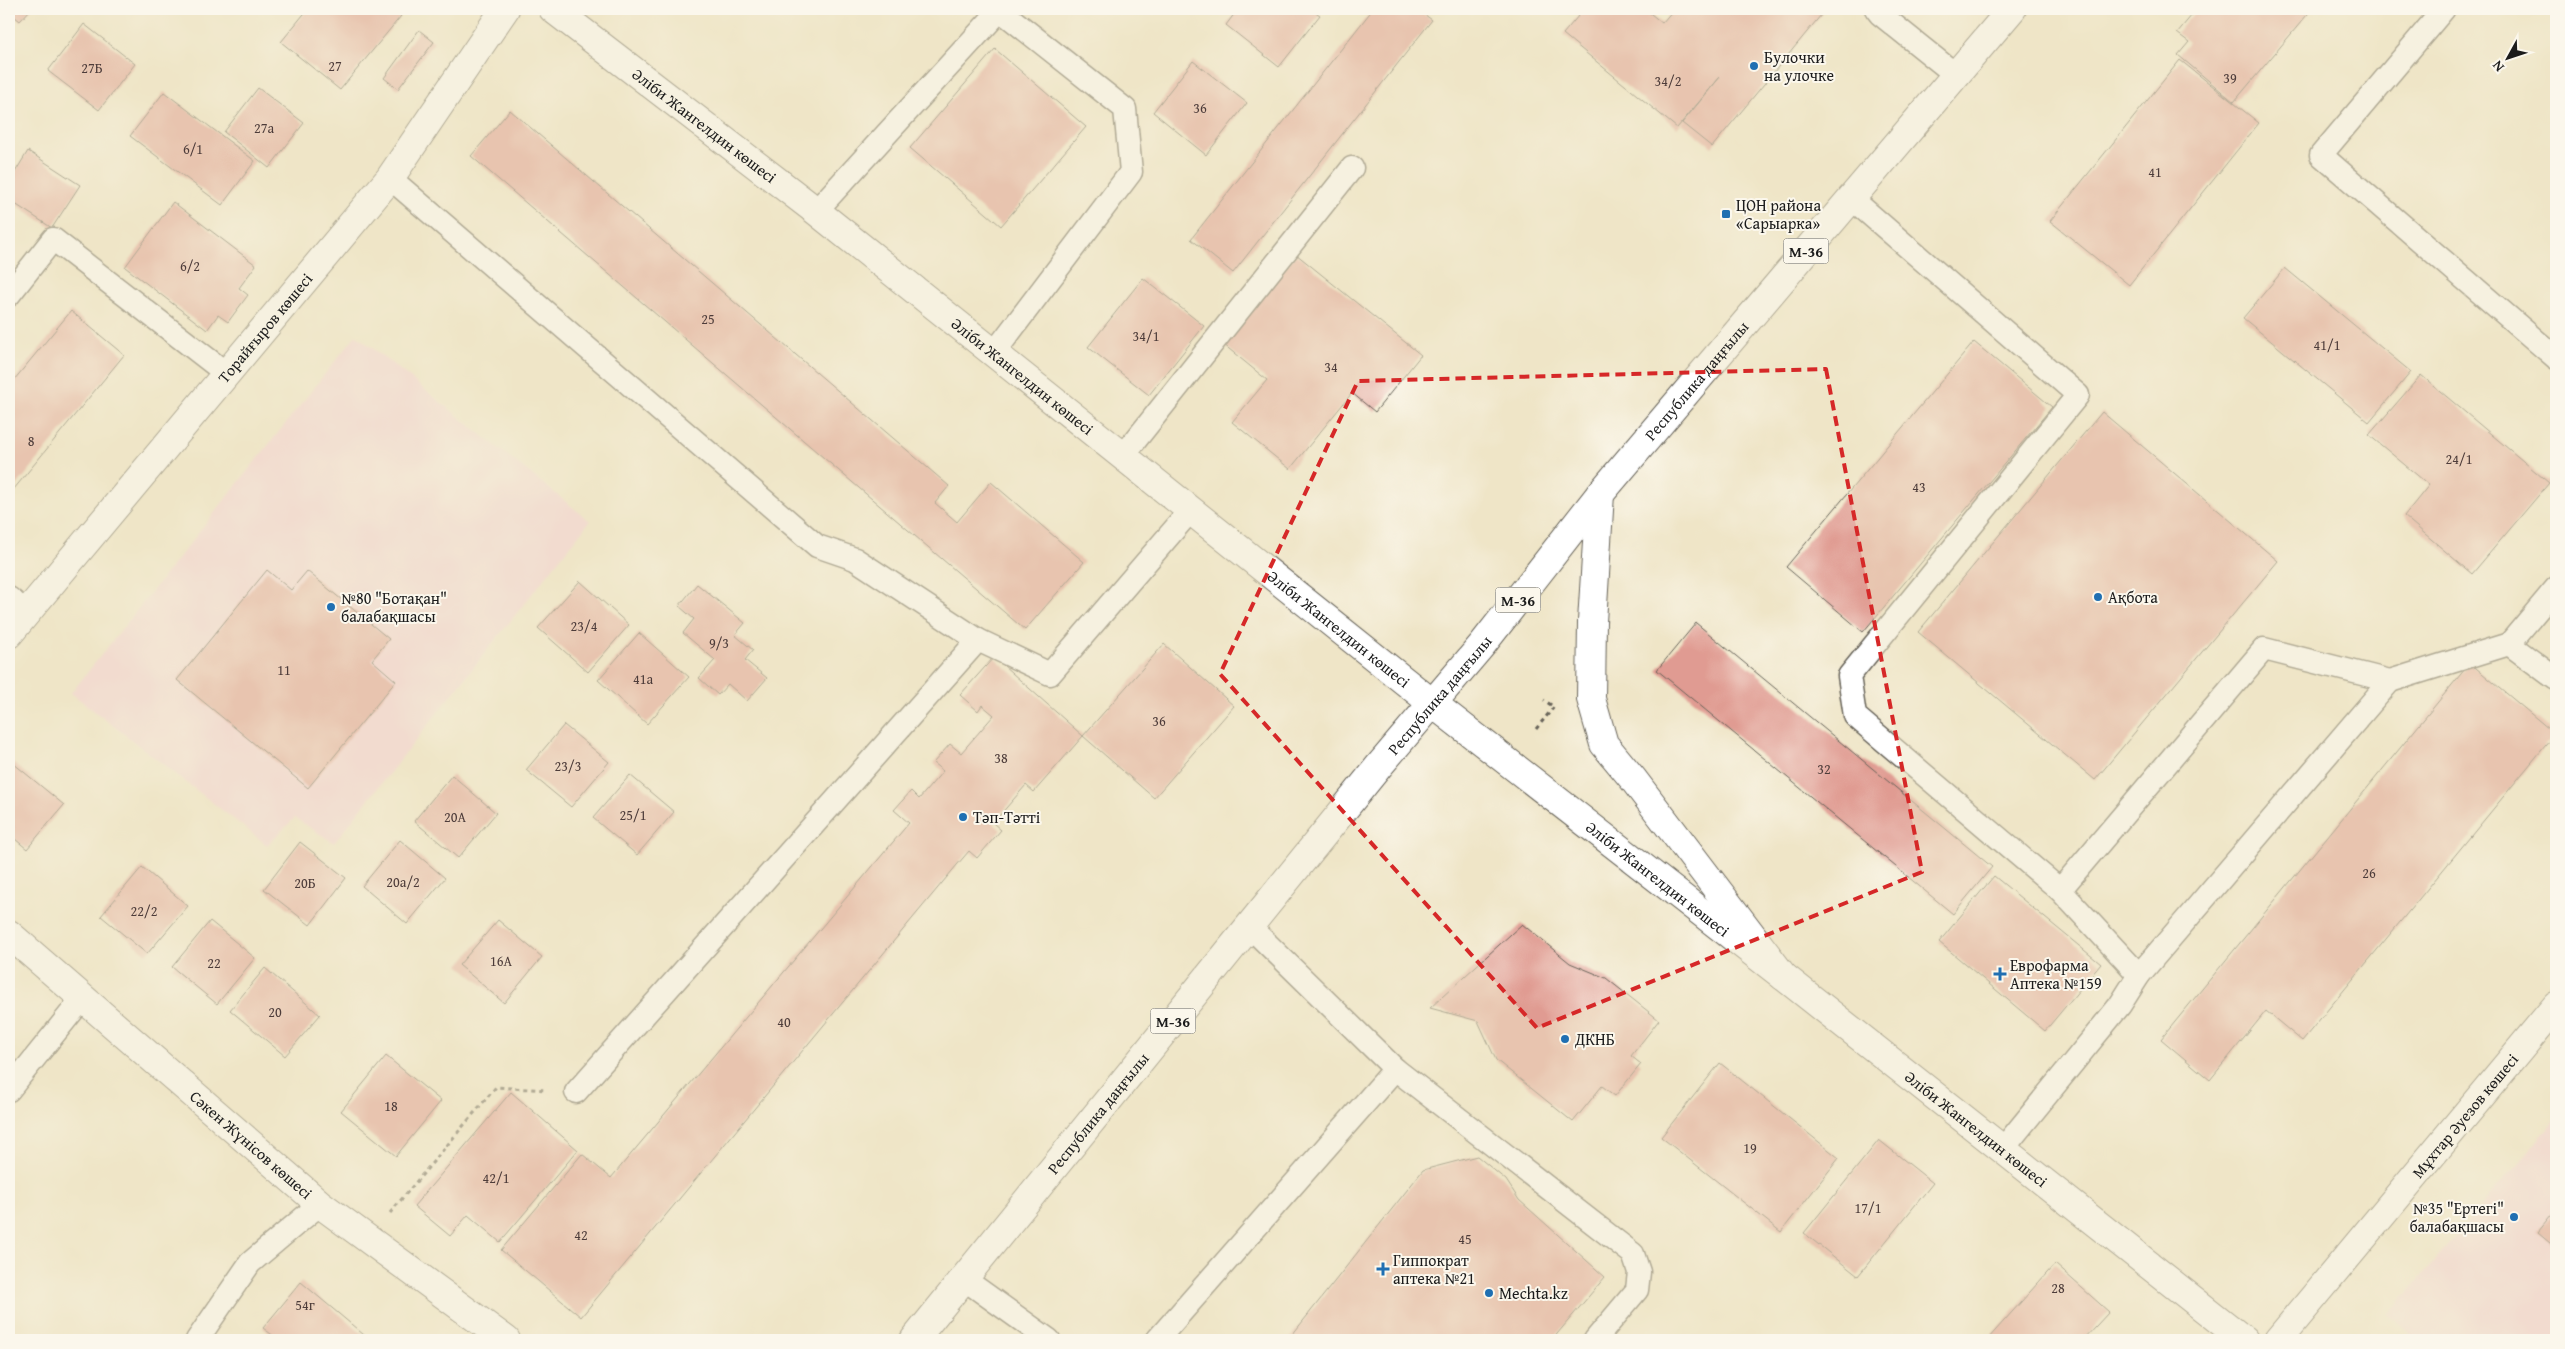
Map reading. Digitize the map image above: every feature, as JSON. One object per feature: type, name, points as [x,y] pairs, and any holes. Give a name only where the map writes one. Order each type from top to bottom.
[{"type":"street","name":"Торайғыров көшесі","points":[[9,634],[18,606],[226,374],[390,178],[505,9]]},
{"type":"street","name":"Әліби Жангелдин көшесі","points":[[553,9],[816,211],[1432,703],[1783,976],[2244,1340]]},
{"type":"street","name":"Республика даңғылы","points":[[914,1340],[1249,926],[1482,645],[1600,494],[2012,9]]},
{"type":"street","points":[[1600,494],[1592,622],[1591,698],[1604,744],[1633,779],[1783,976]]},
{"type":"street","name":"Сәкен Жүнісов көшесі","points":[[9,934],[320,1204],[506,1340]]},
{"type":"street","name":"Мұхтар Әуезов көшесі","points":[[2278,1340],[2556,1006]]},
{"type":"lane","points":[[816,211],[1000,9],[1124,109],[1131,172],[994,352]]},
{"type":"lane","points":[[1876,9],[1956,75]]},
{"type":"lane","points":[[2444,9],[2321,155],[2556,358]]},
{"type":"lane","points":[[1123,456],[1352,168]]},
{"type":"lane","points":[[390,178],[817,546],[855,559],[978,640],[1050,674],[1191,510]]},
{"type":"lane","points":[[1851,198],[2078,395],[1849,676],[1855,716],[2060,890],[2139,975]]},
{"type":"lane","points":[[9,295],[53,239],[226,374]]},
{"type":"lane","points":[[2060,890],[2264,649],[2390,681],[2510,644],[2556,588]]},
{"type":"lane","points":[[576,1092],[978,640]]},
{"type":"lane","points":[[2510,644],[2556,679]]},
{"type":"lane","points":[[2002,1150],[2120,1005],[2139,975],[2390,681]]},
{"type":"lane","points":[[1249,926],[1395,1069],[1633,1254],[1639,1272],[1637,1290],[1595,1340]]},
{"type":"lane","points":[[9,1090],[83,998]]},
{"type":"lane","points":[[1157,1340],[1395,1069]]},
{"type":"lane","points":[[197,1340],[250,1263],[320,1204]]},
{"type":"lane","points":[[964,1280],[1049,1340]]},
{"type":"path","points":[[1536,729],[1554,707],[1544,700]]},
{"type":"path","points":[[369,1238],[496,1087],[576,1092]]},
{"type":"highlighted area","points":[[1826,369],[1922,872],[1537,1028],[1220,674],[1358,381]]},
{"type":"shaded area","name":"№80 \"Ботақан\" балабақшасы","points":[[356,335],[590,521],[334,843],[295,818],[267,845],[71,693]]},
{"type":"shaded area","name":"№35 \"Ертегі\" балабақшасы","points":[[2556,1119],[2556,1340],[2418,1340],[2389,1314]]},
{"type":"building","points":[[9,9],[31,9],[20,21],[9,12]]},
{"type":"building","points":[[308,9],[392,9],[401,16],[340,90],[281,42]]},
{"type":"building","points":[[1238,9],[1311,9],[1320,15],[1279,67],[1226,25]]},
{"type":"building","points":[[1373,9],[1417,9],[1432,20],[1233,273],[1191,239]]},
{"type":"building","points":[[1584,9],[1645,9],[1662,23],[1674,9],[1826,9],[1712,147],[1682,123],[1720,77],[1677,128],[1563,34]]},
{"type":"building","points":[[2197,9],[2312,9],[2234,102],[2178,55],[2189,42],[2177,33]]},
{"type":"building","points":[[84,24],[135,64],[99,110],[48,71]]},
{"type":"building","points":[[419,30],[434,42],[398,89],[384,78]]},
{"type":"building","points":[[995,49],[1086,127],[1001,226],[910,148]]},
{"type":"building","points":[[2180,60],[2259,123],[2129,285],[2050,221]]},
{"type":"building","points":[[1193,61],[1247,103],[1206,155],[1153,112]]},
{"type":"building","points":[[258,88],[304,123],[269,168],[224,132]]},
{"type":"building","points":[[164,92],[255,161],[222,205],[130,136]]},
{"type":"building","points":[[510,110],[949,486],[935,503],[957,522],[991,482],[1084,562],[1025,630],[471,156]]},
{"type":"building","points":[[28,151],[80,185],[52,228],[9,200],[9,182]]},
{"type":"building","points":[[173,202],[256,265],[239,288],[248,295],[228,322],[218,315],[207,330],[125,267]]},
{"type":"building","points":[[1296,254],[1421,355],[1375,412],[1352,393],[1290,469],[1232,422],[1267,380],[1223,344]]},
{"type":"building","points":[[2285,268],[2411,372],[2369,422],[2243,318]]},
{"type":"building","points":[[1143,278],[1204,326],[1149,395],[1088,347]]},
{"type":"building","points":[[71,311],[124,355],[9,495],[9,386]]},
{"type":"building","points":[[1974,342],[2052,407],[1863,632],[1786,567]]},
{"type":"building","points":[[2421,375],[2549,483],[2472,574],[2404,516],[2429,485],[2369,435]]},
{"type":"building","name":"Ақбота","points":[[2102,412],[2278,561],[2095,780],[1918,632]]},
{"type":"building","points":[[267,570],[291,590],[307,571],[389,639],[372,660],[396,681],[308,788],[177,680]]},
{"type":"building","points":[[580,581],[629,625],[588,672],[538,628]]},
{"type":"building","points":[[697,584],[745,623],[735,635],[753,650],[745,660],[767,678],[747,701],[728,684],[718,695],[699,678],[715,660],[683,633],[694,619],[679,606]]},
{"type":"building","points":[[1696,623],[1992,867],[1953,914],[1657,670]]},
{"type":"building","points":[[639,633],[689,677],[647,724],[598,680]]},
{"type":"building","points":[[1164,644],[1234,706],[1154,798],[1083,736]]},
{"type":"building","points":[[994,657],[1083,736],[1034,792],[1026,785],[993,823],[1001,830],[977,858],[969,851],[581,1317],[501,1250],[582,1154],[611,1178],[909,823],[894,810],[911,791],[919,799],[943,771],[933,763],[950,744],[961,753],[994,715],[982,705],[978,711],[960,695]]},
{"type":"building","points":[[2470,663],[2555,734],[2302,1041],[2266,1011],[2210,1080],[2161,1039]]},
{"type":"building","points":[[564,725],[609,762],[571,807],[526,770]]},
{"type":"building","points":[[13,763],[64,805],[27,849],[9,834],[9,768]]},
{"type":"building","points":[[452,775],[496,813],[458,858],[414,821]]},
{"type":"building","points":[[630,775],[674,812],[637,855],[593,818]]},
{"type":"building","points":[[400,840],[445,878],[407,924],[362,886]]},
{"type":"building","points":[[300,842],[346,878],[310,925],[264,889]]},
{"type":"building","points":[[142,867],[188,906],[147,954],[101,916]]},
{"type":"building","points":[[1994,876],[2101,964],[2045,1031],[1939,942]]},
{"type":"building","points":[[498,920],[542,957],[504,1003],[459,965]]},
{"type":"building","points":[[210,921],[255,958],[217,1004],[172,967]]},
{"type":"building","name":"ДКНБ","points":[[1522,924],[1570,963],[1606,978],[1659,1020],[1631,1056],[1641,1064],[1615,1096],[1602,1086],[1573,1122],[1496,1060],[1478,1021],[1430,1008]]},
{"type":"building","points":[[265,968],[320,1015],[285,1056],[230,1010]]},
{"type":"building","points":[[386,1056],[441,1101],[396,1156],[341,1111]]},
{"type":"building","points":[[1720,1063],[1839,1158],[1781,1232],[1661,1137]]},
{"type":"building","points":[[511,1092],[578,1150],[500,1242],[468,1215],[450,1236],[414,1206]]},
{"type":"building","points":[[1879,1140],[1933,1183],[1858,1276],[1804,1233]]},
{"type":"building","points":[[1477,1156],[1506,1180],[1519,1200],[1605,1277],[1552,1340],[1288,1340],[1423,1170]]},
{"type":"building","points":[[2556,1210],[2556,1247],[2538,1232]]},
{"type":"building","points":[[2055,1264],[2109,1312],[2083,1340],[1987,1340]]},
{"type":"building","points":[[301,1282],[370,1340],[279,1340],[263,1328]]},
{"type":"place","name":"Булочки на улочке","points":[[1754,66]]},
{"type":"place","name":"ЦОН района «Сарыарка»","points":[[1726,214]]},
{"type":"place","name":"Ақбота","points":[[2098,597]]},
{"type":"place","name":"№80 \"Ботақан\" балабақшасы","points":[[331,607]]},
{"type":"place","name":"Тәп-Тәтті","points":[[963,817]]},
{"type":"place","name":"Еврофарма Аптека №159","points":[[2000,974]]},
{"type":"place","name":"ДКНБ","points":[[1565,1039]]},
{"type":"place","name":"№35 \"Ертегі\" балабақшасы","points":[[2514,1217]]},
{"type":"place","name":"Гиппократ аптека №21","points":[[1383,1269]]},
{"type":"place","name":"Mechta.kz","points":[[1489,1293]]}]
